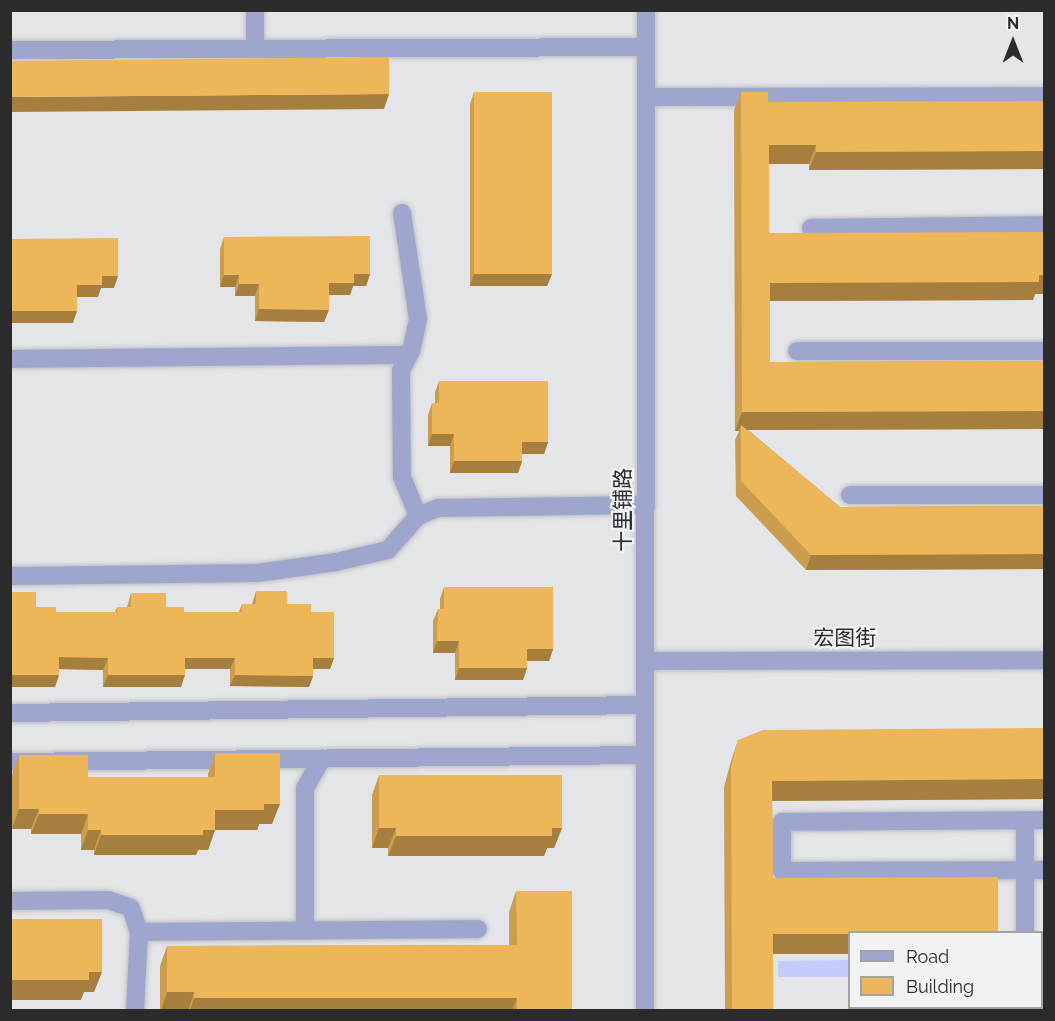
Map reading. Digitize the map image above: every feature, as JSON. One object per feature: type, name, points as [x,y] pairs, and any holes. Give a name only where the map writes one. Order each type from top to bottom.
[{"type":"street","points":[[255,10],[255,49]]},
{"type":"street","name":"十里铺路","points":[[645,1011],[646,10]]},
{"type":"street","points":[[10,50],[646,47]]},
{"type":"street","points":[[646,97],[1044,96]]},
{"type":"street","points":[[402,213],[418,319],[409,355],[401,371],[402,477],[418,516]]},
{"type":"street","points":[[811,228],[1044,225]]},
{"type":"street","points":[[797,351],[1044,351]]},
{"type":"street","points":[[10,359],[409,355]]},
{"type":"street","points":[[850,495],[1044,495]]},
{"type":"street","points":[[10,576],[257,573],[336,562],[388,550],[418,516],[438,508],[645,505]]},
{"type":"street","name":"宏图街","points":[[645,661],[1044,660]]},
{"type":"street","points":[[10,713],[645,705]]},
{"type":"street","points":[[10,762],[645,755]]},
{"type":"street","points":[[305,930],[305,788],[322,758]]},
{"type":"street","points":[[1025,820],[1025,931]]},
{"type":"street","points":[[1044,820],[782,822],[782,872],[1044,870]]},
{"type":"street","points":[[10,901],[108,900],[131,908],[139,932],[135,1011]]},
{"type":"street","points":[[139,932],[478,929]]},
{"type":"shaded area","points":[[848,960],[848,977],[778,977],[778,961]]},
{"type":"building","points":[[389,57],[389,94],[10,97],[10,61]]},
{"type":"building","points":[[474,92],[552,92],[552,274],[474,274]]},
{"type":"building","points":[[741,92],[768,92],[768,102],[1044,101],[1044,151],[816,152],[816,145],[769,145],[769,233],[1044,232],[1044,275],[1039,275],[1039,282],[770,283],[770,362],[1044,361],[1044,411],[742,412]]},
{"type":"building","points":[[370,236],[370,274],[354,274],[354,283],[329,283],[329,310],[259,309],[259,284],[239,284],[239,275],[224,275],[224,237]]},
{"type":"building","points":[[118,238],[118,276],[102,276],[102,285],[77,285],[77,311],[10,311],[10,239]]},
{"type":"building","points":[[439,381],[548,381],[548,442],[522,442],[522,461],[454,461],[454,434],[432,434],[432,403],[439,403]]},
{"type":"building","points":[[741,425],[840,507],[1044,506],[1044,554],[811,555],[741,481]]},
{"type":"building","points":[[444,587],[553,587],[553,649],[527,649],[527,668],[459,668],[459,641],[437,641],[438,609],[444,609]]},
{"type":"building","points":[[256,591],[287,591],[287,604],[311,604],[311,612],[334,612],[334,658],[313,658],[313,676],[235,675],[235,658],[185,658],[185,675],[108,675],[108,658],[59,657],[59,675],[10,675],[10,592],[36,592],[36,607],[56,607],[56,612],[117,612],[117,607],[131,607],[131,593],[166,593],[166,607],[184,607],[184,612],[242,612],[242,604],[256,604]]},
{"type":"building","points":[[1044,728],[1044,779],[772,781],[773,878],[998,877],[998,931],[848,931],[848,934],[773,934],[773,1011],[732,1011],[731,767],[738,740],[763,730]]},
{"type":"building","points":[[215,753],[280,753],[280,804],[264,804],[264,810],[215,810],[215,830],[203,830],[203,835],[101,835],[101,830],[88,830],[88,814],[39,814],[39,809],[19,809],[19,755],[88,755],[88,777],[215,777]]},
{"type":"building","points":[[379,775],[562,775],[562,828],[552,828],[552,836],[396,836],[396,828],[379,828]]},
{"type":"building","points":[[516,891],[572,891],[572,1011],[517,1011],[517,998],[194,998],[194,992],[167,992],[167,946],[517,945]]},
{"type":"building","points":[[10,919],[102,919],[102,972],[89,972],[89,980],[10,980]]}]
